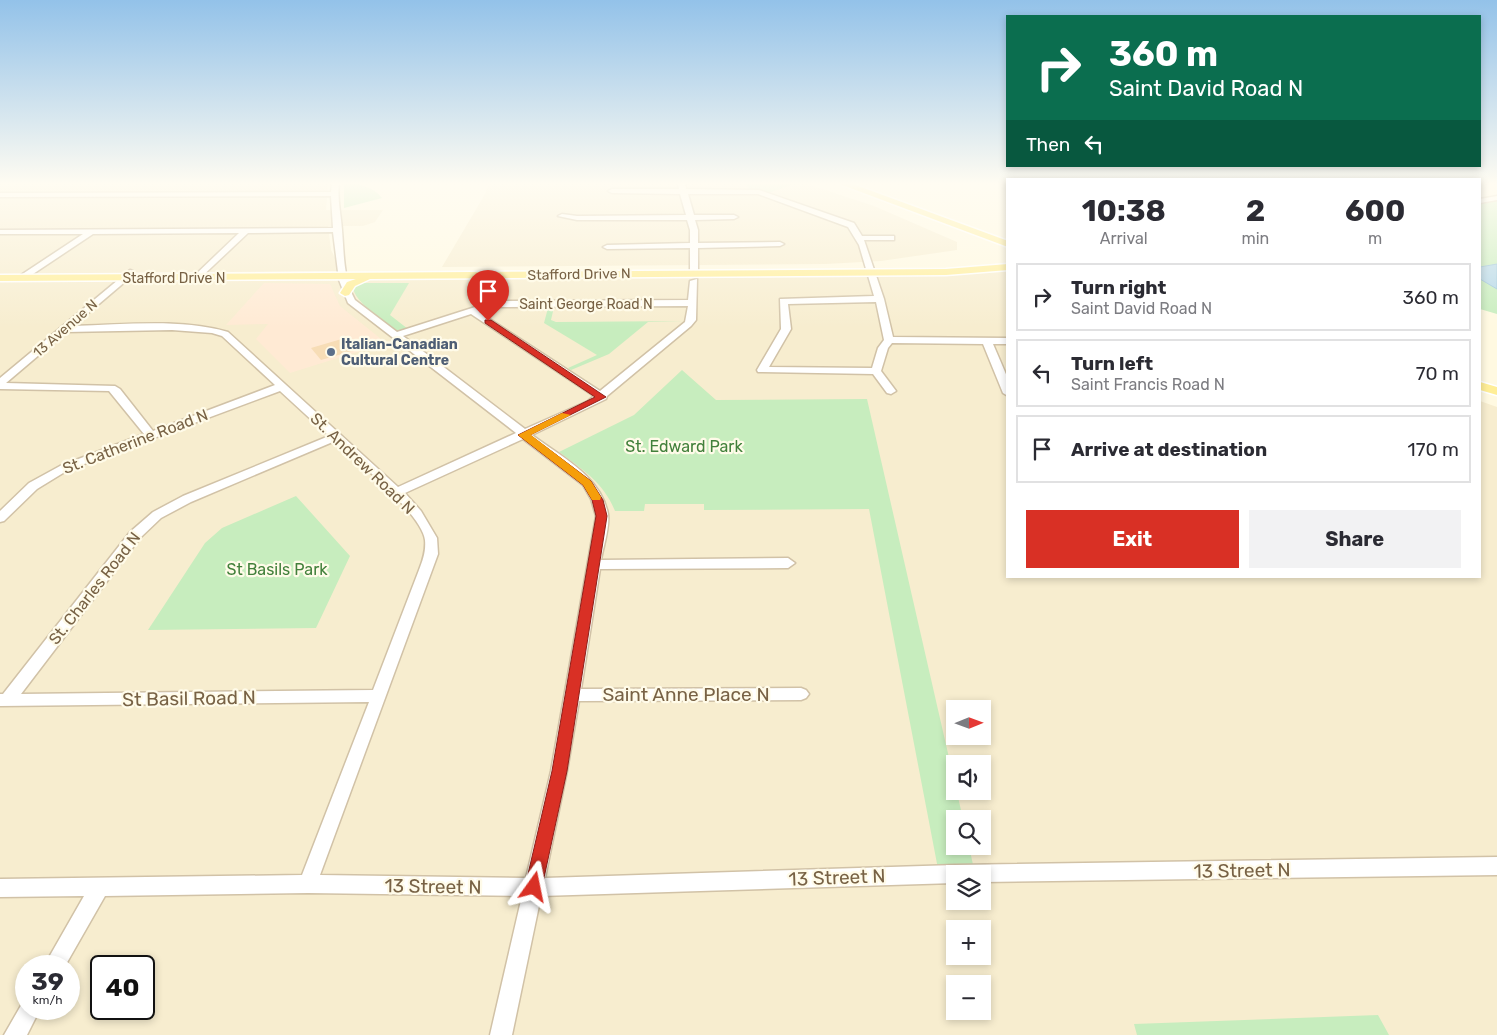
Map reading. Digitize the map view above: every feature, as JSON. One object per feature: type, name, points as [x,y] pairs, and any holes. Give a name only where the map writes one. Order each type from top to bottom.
[{"type":"main road","points":[[965,231],[995,244],[1005,249],[1006,252]]},
{"type":"main road","points":[[974,231],[1006,243]]},
{"type":"main road","points":[[995,244],[1006,247]]},
{"type":"main road","points":[[991,267],[1006,255]]},
{"type":"main road","name":"Stafford Drive N","points":[[342,274],[380,276],[694,274],[871,269],[946,272],[991,267],[1006,263]]},
{"type":"main road","points":[[991,267],[1006,268]]},
{"type":"main road","name":"Stafford Drive N","points":[[0,274],[694,274]]},
{"type":"main road","name":"Stafford Drive N","points":[[0,278],[27,275]]},
{"type":"main road","points":[[345,293],[350,284],[380,276]]},
{"type":"main road","points":[[1481,386],[1497,391]]},
{"type":"street","points":[[0,232],[64,231]]},
{"type":"street","points":[[27,275],[92,231]]},
{"type":"street","points":[[200,275],[245,231]]},
{"type":"street","points":[[338,231],[345,293],[351,301],[523,435],[588,483],[597,500],[602,516],[559,771],[501,1035]]},
{"type":"street","points":[[397,492],[602,397],[688,324],[691,320],[694,274],[693,231]]},
{"type":"street","points":[[857,231],[862,238],[880,299],[889,340],[883,348],[876,371]]},
{"type":"street","points":[[862,238],[891,238]]},
{"type":"street","points":[[607,247],[780,244]]},
{"type":"street","name":"13 Avenue N","points":[[0,385],[127,275]]},
{"type":"street","points":[[876,371],[762,370],[786,329],[783,301],[880,299]]},
{"type":"street","name":"Saint George Road N","points":[[395,336],[494,304],[692,303]]},
{"type":"street","points":[[472,310],[602,397]]},
{"type":"street","name":"St. Andrew Road N","points":[[64,329],[188,328],[220,331],[239,345],[397,492],[425,524],[431,538],[431,554],[308,884]]},
{"type":"street","points":[[889,340],[1006,341]]},
{"type":"street","points":[[987,341],[1006,388]]},
{"type":"street","points":[[876,371],[891,391]]},
{"type":"street","points":[[0,385],[111,388],[116,391],[150,435]]},
{"type":"street","name":"St. Catherine Road N","points":[[0,518],[33,486],[48,476],[79,462],[283,386]]},
{"type":"street","name":"St. Charles Road N","points":[[3,700],[130,541],[157,515],[186,498],[336,437]]},
{"type":"street","points":[[595,565],[788,564]]},
{"type":"street","name":"Saint Anne Place N","points":[[571,695],[801,694]]},
{"type":"street","name":"St Basil Road N","points":[[3,700],[379,696]]},
{"type":"street","name":"13 Street N","points":[[991,873],[1497,866]]},
{"type":"street","name":"13 Street N","points":[[0,888],[308,884],[534,887],[946,874]]},
{"type":"street","points":[[60,955],[100,886]]},
{"type":"street","points":[[15,1035],[24,1020]]},
{"type":"shaded area","points":[[0,231],[329,231],[331,250],[342,271],[218,272],[138,277],[872,272],[1006,267],[1006,578],[1481,578],[1481,401],[1497,407],[1497,1035],[0,1035]]},
{"type":"shaded area","points":[[463,231],[932,231],[957,242],[957,250],[881,261],[825,264],[442,267]]},
{"type":"shaded area","points":[[264,283],[330,284],[340,306],[386,343],[290,373],[256,339],[268,324],[226,325]]},
{"type":"green space","points":[[1481,231],[1497,231],[1497,314],[1481,309]]},
{"type":"green space","points":[[363,283],[409,283],[390,315],[408,329],[396,330],[378,318],[364,305],[353,288]]},
{"type":"green space","points":[[554,307],[551,320],[556,322],[684,321],[648,322],[609,354],[571,370],[568,368],[597,355],[544,323],[548,308]]},
{"type":"green space","name":"St. Edward Park","points":[[682,370],[716,400],[867,399],[948,755],[946,755],[946,800],[959,800],[961,810],[946,810],[946,855],[971,855],[973,865],[946,865],[946,874],[939,874],[869,509],[704,510],[704,504],[645,504],[644,511],[615,511],[605,492],[592,477],[559,452],[634,415]]},
{"type":"green space","name":"St Basils Park","points":[[296,496],[350,556],[316,628],[148,630],[205,543],[222,528]]},
{"type":"green space","points":[[1378,1015],[1389,1035],[1137,1035],[1134,1024]]},
{"type":"water","points":[[1497,264],[1497,289],[1481,280],[1481,267]]},
{"type":"building","name":"Italian-Canadian Cultural Centre","points":[[345,338],[356,350],[321,360],[311,348]]},
{"type":"slow traffic","points":[[566,415],[523,435],[588,483],[596,497]]},
{"type":"place","name":"Italian-Canadian Cultural Centre","points":[[331,352]]},
{"type":"route","points":[[488,321],[602,397],[523,435],[588,483],[597,500],[602,516],[559,771],[534,887]]}]
